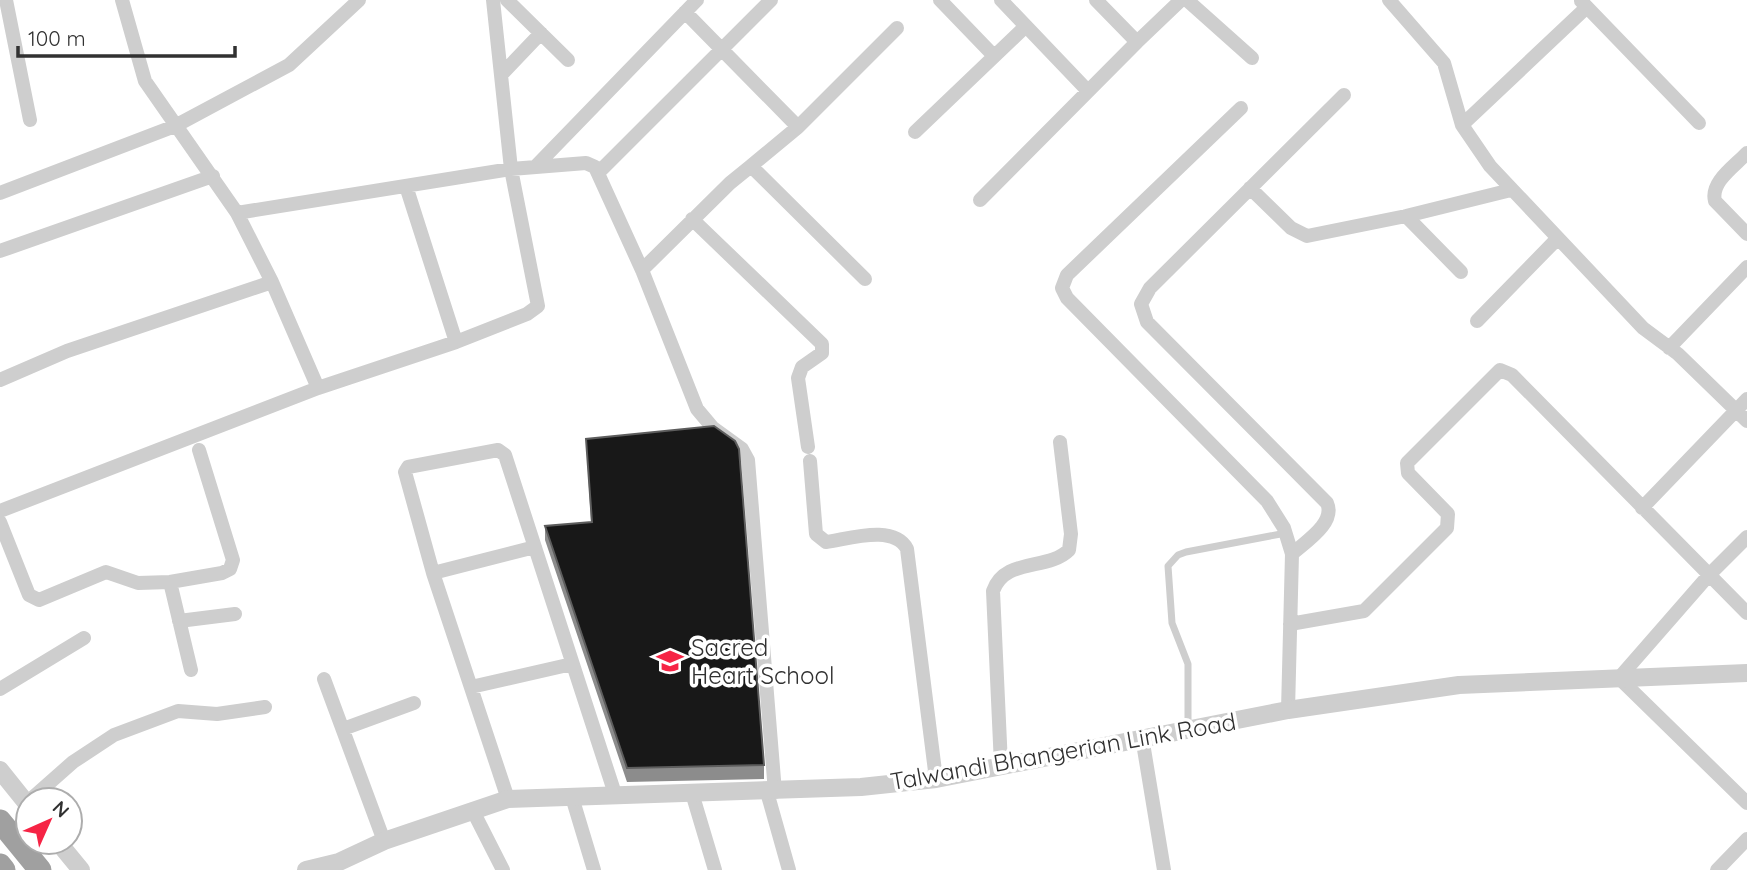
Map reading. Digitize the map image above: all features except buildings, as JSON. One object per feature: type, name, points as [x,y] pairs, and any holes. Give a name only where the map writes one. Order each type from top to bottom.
[{"type":"highway","points":[[0,821],[40,870]]},
{"type":"highway","points":[[0,865],[4,870]]},
{"type":"street","points":[[6,0],[30,120]]},
{"type":"street","points":[[122,0],[142,74],[237,213],[272,282],[318,388]]},
{"type":"street","points":[[0,193],[175,126],[289,65],[359,0]]},
{"type":"street","points":[[0,511],[318,388],[456,342],[527,314],[538,306],[511,169],[493,0]]},
{"type":"street","points":[[507,0],[568,60]]},
{"type":"street","points":[[536,166],[697,0]]},
{"type":"street","points":[[600,172],[771,0]]},
{"type":"street","points":[[940,0],[994,56]]},
{"type":"street","points":[[1001,0],[1087,90]]},
{"type":"street","points":[[1096,0],[1137,42]]},
{"type":"street","points":[[980,200],[1087,90],[1181,0]]},
{"type":"street","points":[[1187,0],[1252,58]]},
{"type":"street","points":[[1389,0],[1444,63],[1462,125],[1482,156],[1556,240],[1643,328],[1669,348],[1747,421]]},
{"type":"street","points":[[1462,125],[1583,3],[1699,123]]},
{"type":"street","points":[[685,12],[798,127]]},
{"type":"street","points":[[915,132],[1026,26]]},
{"type":"street","points":[[642,270],[692,219],[798,127],[897,28]]},
{"type":"street","points":[[502,74],[541,33]]},
{"type":"street","points":[[1292,554],[1326,520],[1330,509],[1327,503],[1147,322],[1141,304],[1150,288],[1344,95]]},
{"type":"street","points":[[1241,107],[1067,275],[1062,288],[1067,298],[1267,501],[1286,533],[1292,554],[1288,710]]},
{"type":"street","points":[[1747,153],[1718,183],[1713,195],[1715,201],[1747,234]]},
{"type":"street","points":[[237,213],[536,166],[586,163],[600,172],[700,416],[742,449],[748,460],[771,792],[789,870]]},
{"type":"street","points":[[751,166],[865,279]]},
{"type":"street","points":[[0,251],[214,176]]},
{"type":"street","points":[[406,186],[456,342]]},
{"type":"street","points":[[1250,188],[1292,229],[1307,236],[1406,216],[1511,190]]},
{"type":"street","points":[[1406,216],[1461,272]]},
{"type":"street","points":[[692,219],[822,344],[822,353],[802,368],[798,378],[817,534],[820,540],[888,535],[900,539],[907,549],[936,779]]},
{"type":"street","points":[[1477,321],[1556,240]]},
{"type":"street","points":[[1669,348],[1747,267]]},
{"type":"street","points":[[0,380],[67,351],[272,282]]},
{"type":"street","points":[[1290,624],[1364,611],[1447,528],[1448,514],[1408,473],[1407,463],[1500,370],[1512,375],[1747,613]]},
{"type":"street","points":[[1642,509],[1747,399]]},
{"type":"street","points":[[1001,765],[993,591],[1006,574],[1056,558],[1069,550],[1071,534],[1060,442]]},
{"type":"street","points":[[0,522],[29,595],[39,600],[106,572],[129,582],[170,582],[222,573],[232,566],[231,550],[199,450]]},
{"type":"street","points":[[508,799],[433,573],[405,475],[408,467],[503,451],[615,794]]},
{"type":"street","points":[[1747,537],[1709,575],[1619,678],[1747,803]]},
{"type":"street","points":[[433,573],[535,547]]},
{"type":"street","points":[[170,582],[191,670]]},
{"type":"street","points":[[179,621],[235,614]]},
{"type":"street","points":[[0,689],[83,638]]},
{"type":"street","points":[[471,687],[572,664]]},
{"type":"street","name":"Talwandi Bhangerian Link Road","points":[[306,870],[339,862],[384,841],[508,799],[615,794],[771,792],[936,779],[1288,710],[1459,685],[1747,673]]},
{"type":"street","points":[[324,679],[384,841]]},
{"type":"street","points":[[343,729],[414,703]]},
{"type":"street","points":[[46,786],[73,762],[114,735],[178,711],[217,714],[265,707]]},
{"type":"street","points":[[1142,737],[1164,870]]},
{"type":"street","points":[[0,770],[14,786]]},
{"type":"street","points":[[692,793],[715,870]]},
{"type":"street","points":[[572,797],[594,870]]},
{"type":"street","points":[[473,811],[503,870]]},
{"type":"street","points":[[1717,870],[1747,839]]},
{"type":"street","points":[[70,856],[81,870]]},
{"type":"lane","points":[[1188,728],[1188,664],[1172,623],[1168,566],[1178,555],[1186,552],[1286,533]]},
{"type":"place","name":"Sacred Heart School","points":[[670,661]]}]
